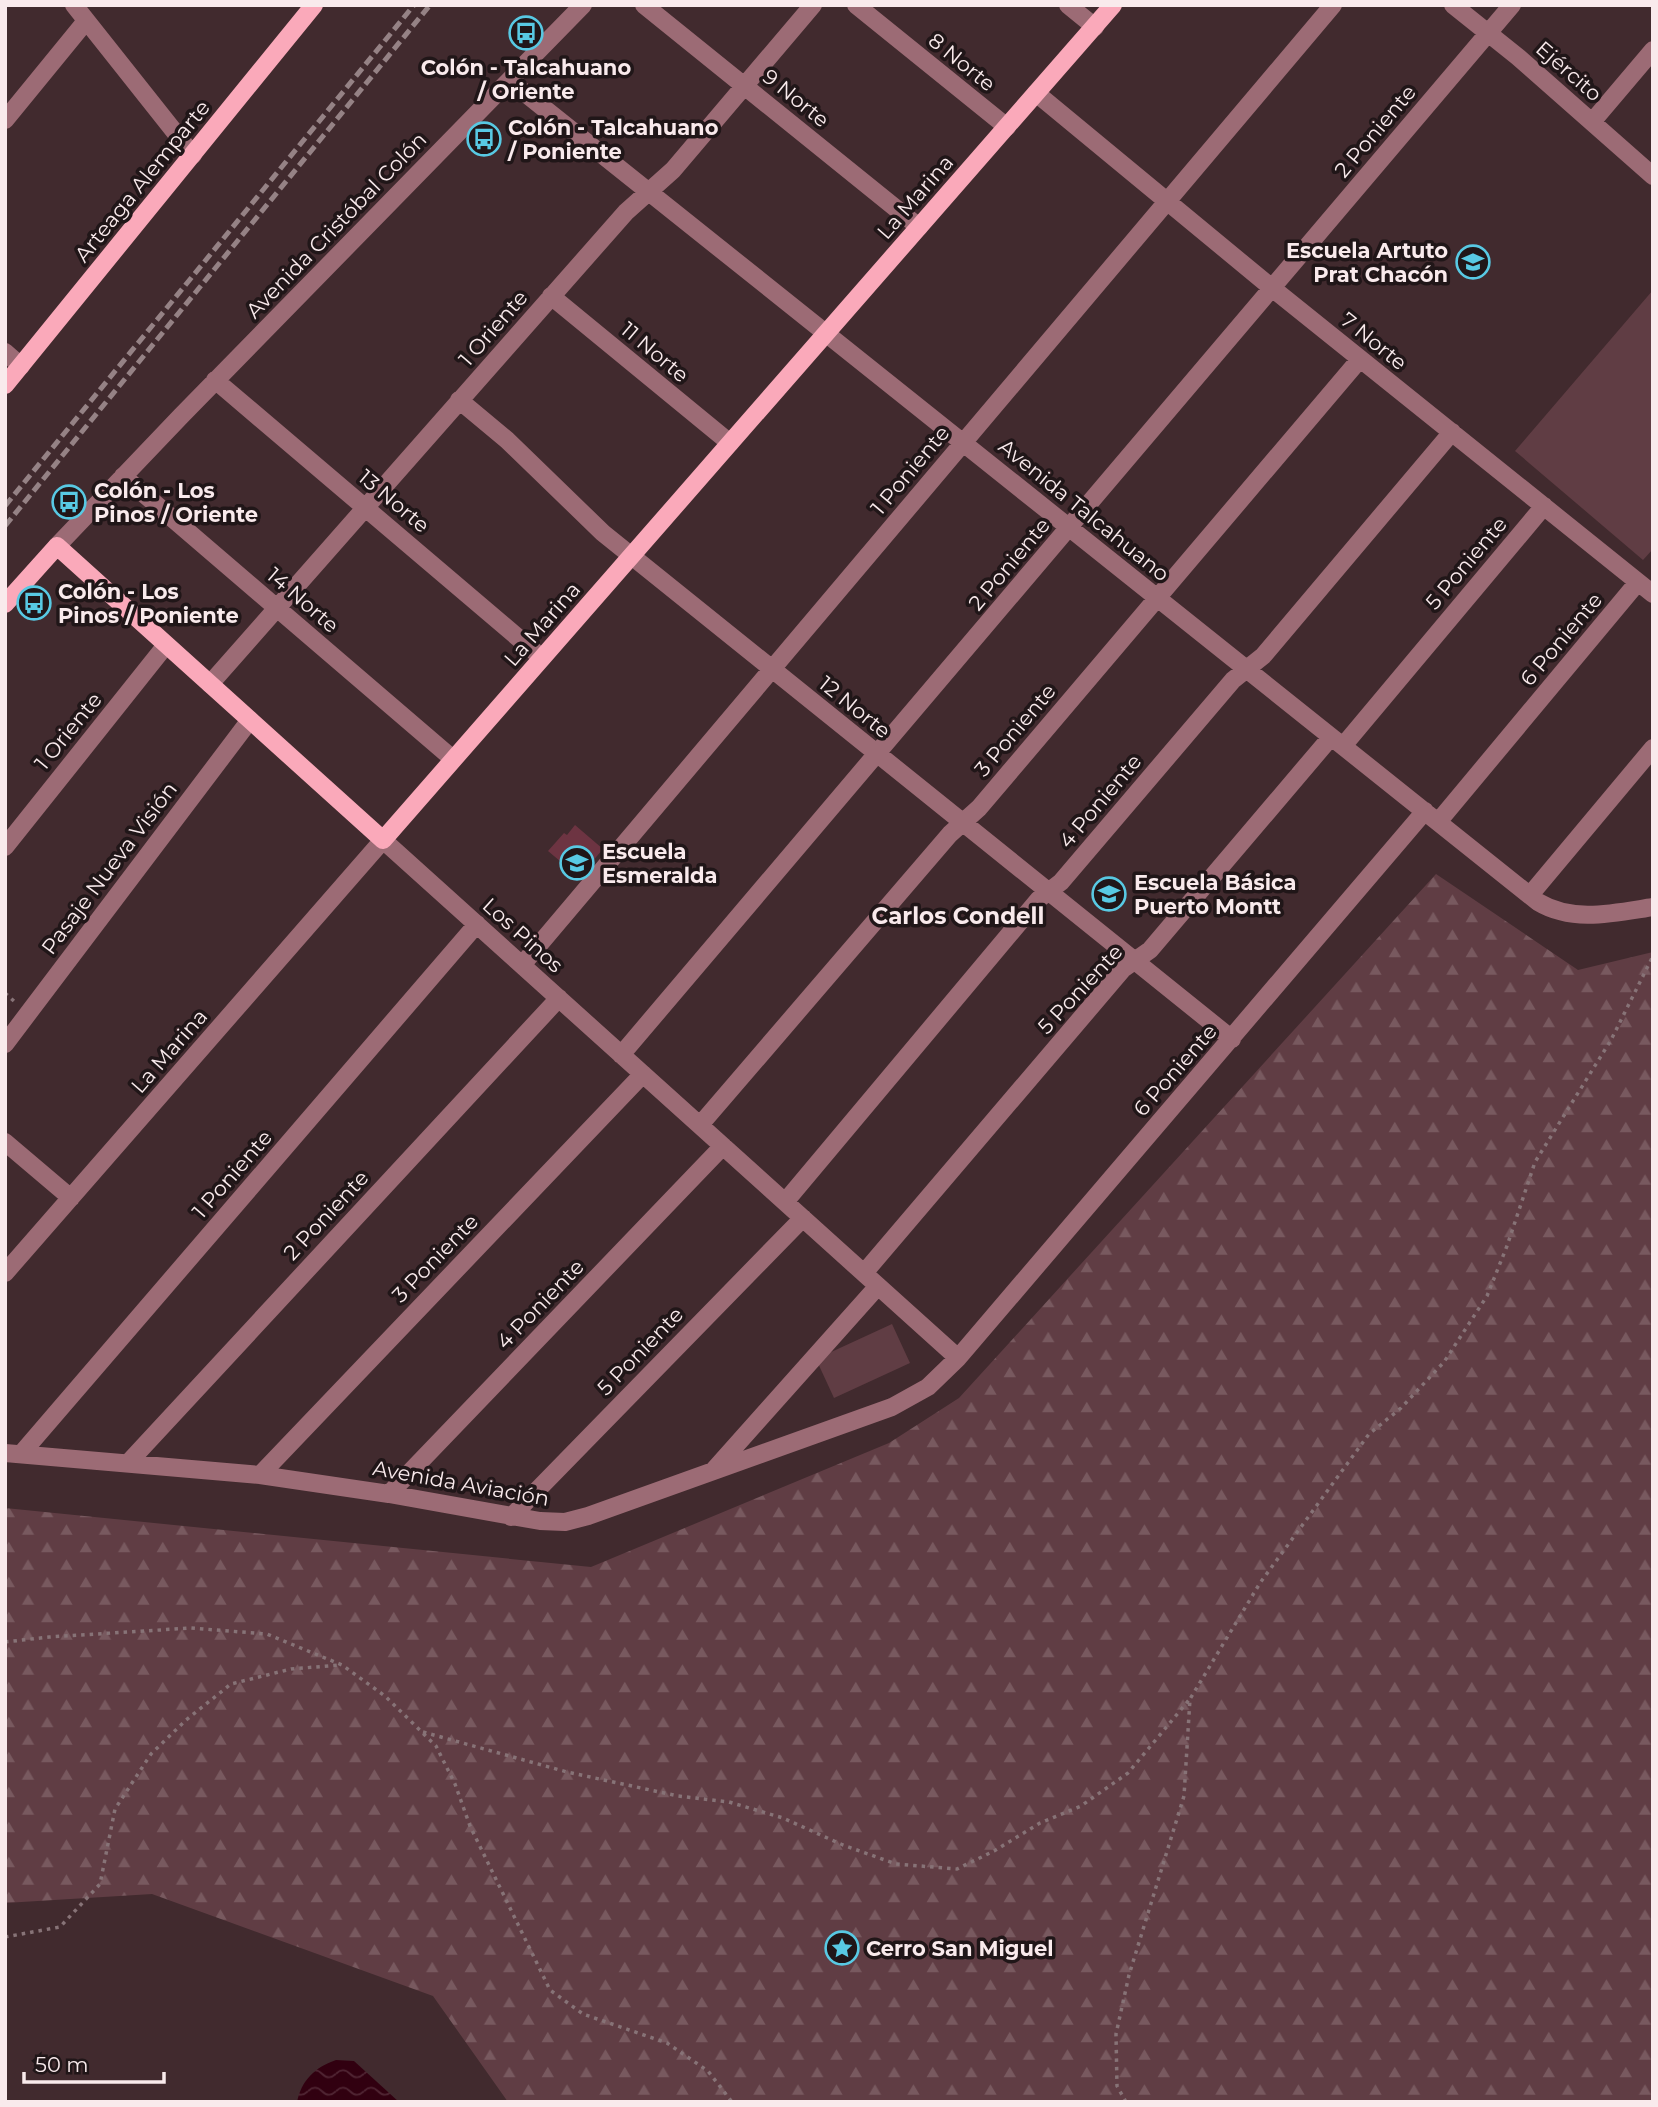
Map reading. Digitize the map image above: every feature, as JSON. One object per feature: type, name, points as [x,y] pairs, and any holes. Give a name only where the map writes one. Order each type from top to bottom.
[{"type":"main road","name":"Arteaga Alemparte","points":[[5,384],[314,5]]},
{"type":"main road","name":"La Marina","points":[[383,840],[1113,5]]},
{"type":"main road","points":[[5,604],[57,546]]},
{"type":"main road","name":"Los Pinos","points":[[57,546],[383,840]]},
{"type":"street","points":[[74,5],[193,155]]},
{"type":"street","name":"Avenida Cristóbal Colón","points":[[57,546],[215,380],[583,5]]},
{"type":"street","name":"9 Norte","points":[[644,5],[919,227]]},
{"type":"street","name":"1 Oriente","points":[[210,684],[626,212],[673,170],[813,5]]},
{"type":"street","name":"8 Norte","points":[[856,5],[1007,127]]},
{"type":"street","points":[[1068,5],[1095,27]]},
{"type":"street","name":"1 Poniente","points":[[522,965],[1333,5]]},
{"type":"street","name":"Ejército","points":[[1453,5],[1518,57],[1653,176]]},
{"type":"street","name":"2 Poniente","points":[[621,1055],[1512,5]]},
{"type":"street","points":[[5,120],[86,21]]},
{"type":"street","points":[[1592,122],[1653,50]]},
{"type":"street","name":"Avenida Talcahuano","points":[[510,80],[1530,895],[1548,908],[1578,916],[1653,907]]},
{"type":"street","name":"7 Norte","points":[[1036,93],[1272,288],[1653,594]]},
{"type":"street","name":"11 Norte","points":[[551,296],[730,443]]},
{"type":"street","points":[[5,352],[21,366]]},
{"type":"street","name":"3 Poniente","points":[[700,1125],[950,834],[979,808],[1360,359]]},
{"type":"street","name":"13 Norte","points":[[215,380],[542,658]]},
{"type":"street","name":"12 Norte","points":[[459,400],[507,440],[570,504],[631,556],[1232,1039]]},
{"type":"street","name":"4 Poniente","points":[[785,1202],[1039,899],[1061,882],[1233,680],[1263,656],[1452,432]]},
{"type":"street","name":"14 Norte","points":[[123,476],[453,759]]},
{"type":"street","name":"5 Poniente","points":[[864,1273],[1124,970],[1150,950],[1544,506]]},
{"type":"street","name":"6 Poniente","points":[[958,1358],[1232,1039],[1638,582]]},
{"type":"street","name":"1 Oriente","points":[[5,847],[166,645]]},
{"type":"street","name":"Pasaje Nueva Visión","points":[[5,1044],[250,720]]},
{"type":"street","points":[[1530,895],[1653,748]]},
{"type":"street","name":"Los Pinos","points":[[383,840],[958,1358]]},
{"type":"street","name":"La Marina","points":[[5,1273],[383,840]]},
{"type":"street","name":"1 Poniente","points":[[13,1453],[477,924]]},
{"type":"street","name":"2 Poniente","points":[[128,1463],[558,998]]},
{"type":"street","name":"3 Poniente","points":[[260,1475],[643,1074]]},
{"type":"street","points":[[5,1142],[71,1198]]},
{"type":"street","name":"4 Poniente","points":[[389,1494],[723,1146]]},
{"type":"street","name":"5 Poniente","points":[[511,1517],[803,1218]]},
{"type":"street","points":[[712,1472],[878,1286]]},
{"type":"street","name":"Avenida Aviación","points":[[13,1453],[260,1475],[552,1522],[577,1519],[901,1403],[928,1387],[958,1358]]},
{"type":"path","points":[[420,1731],[567,1772],[678,1796],[729,1802],[783,1818],[842,1845],[895,1864],[957,1869],[994,1852],[1040,1823],[1081,1806],[1128,1773],[1190,1699],[1260,1583],[1361,1444],[1401,1408],[1444,1362],[1487,1296],[1535,1162],[1611,1040],[1653,956]]},
{"type":"path","points":[[5,1642],[49,1636],[191,1628],[267,1634],[342,1665],[386,1696],[436,1746],[455,1784],[470,1826],[550,1990],[583,2014],[667,2043],[708,2071],[733,2102]]},
{"type":"path","points":[[5,1937],[60,1927],[100,1884],[115,1809],[152,1754],[186,1720],[231,1684],[291,1669],[342,1665]]},
{"type":"path","points":[[1126,2102],[1117,2086],[1115,2034],[1129,1975],[1184,1796],[1190,1699]]},
{"type":"green space","points":[[1653,290],[1653,549],[1643,560],[1515,451]]},
{"type":"green space","points":[[1436,874],[1578,970],[1653,952],[1653,2102],[508,2102],[433,1996],[152,1894],[5,1903],[5,1508],[591,1567],[889,1443],[959,1398]]},
{"type":"green space","points":[[892,1324],[910,1363],[834,1398],[816,1359]]},
{"type":"water","points":[[336,2060],[354,2061],[399,2102],[297,2102],[310,2076]]},
{"type":"building","name":"Escuela Esmeralda","points":[[575,825],[603,849],[579,877],[548,851]]},
{"type":"railway","points":[[5,506],[414,5]]},
{"type":"railway","points":[[5,526],[430,5]]},
{"type":"place","name":"Colón - Talcahuano / Oriente","points":[[526,33]]},
{"type":"place","name":"Colón - Talcahuano / Poniente","points":[[484,139]]},
{"type":"place","name":"Escuela Artuto Prat Chacón","points":[[1473,262]]},
{"type":"place","name":"Colón - Los Pinos / Oriente","points":[[69,502]]},
{"type":"place","name":"Colón - Los Pinos / Poniente","points":[[34,603]]},
{"type":"place","name":"Escuela Esmeralda","points":[[577,863]]},
{"type":"place","name":"Escuela Básica Puerto Montt","points":[[1109,894]]},
{"type":"place","name":"Cerro San Miguel","points":[[842,1948]]},
{"type":"district","name":"Carlos Condell","points":[[958,916]]}]
